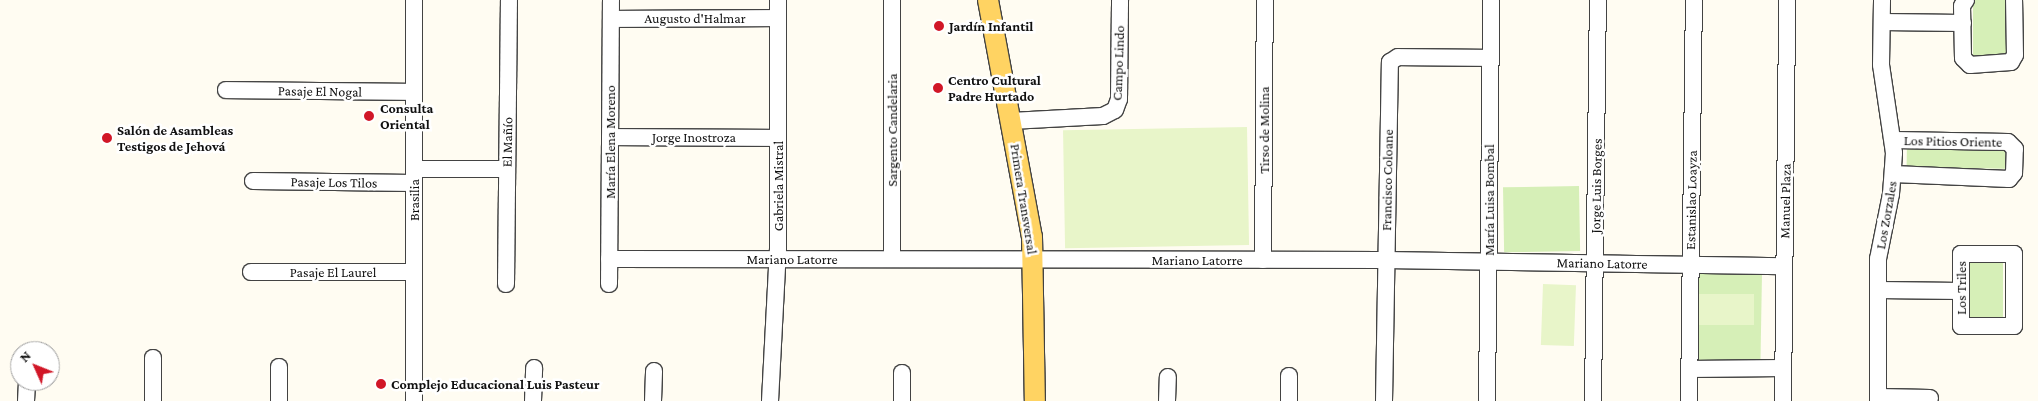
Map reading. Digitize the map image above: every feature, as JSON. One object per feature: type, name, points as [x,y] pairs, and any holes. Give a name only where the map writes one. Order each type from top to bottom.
[{"type":"main road","name":"Primera Transversal","points":[[988,0],[1011,121],[1033,260],[1035,401]]},
{"type":"street","name":"Brasilia","points":[[414,0],[414,401]]},
{"type":"street","name":"El Mañío","points":[[506,284],[509,0]]},
{"type":"street","name":"María Elena Moreno","points":[[609,284],[611,0]]},
{"type":"street","name":"Gabriela Mistral","points":[[770,401],[777,260],[778,0]]},
{"type":"street","name":"Sargento Candelaria","points":[[892,0],[892,259]]},
{"type":"street","name":"Campo Lindo","points":[[1011,121],[1103,116],[1115,110],[1119,99],[1120,0]]},
{"type":"street","name":"Tirso de Molina","points":[[1263,260],[1265,0]]},
{"type":"street","name":"María Luisa Bombal","points":[[1487,401],[1491,0]]},
{"type":"street","name":"Jorge Luis Borges","points":[[1594,401],[1598,0]]},
{"type":"street","name":"Estanislao Loayza","points":[[1689,401],[1694,0]]},
{"type":"street","name":"Manuel Plaza","points":[[1783,401],[1786,0]]},
{"type":"street","name":"Los Zorzales","points":[[1878,399],[1879,245],[1893,174],[1894,140],[1882,77],[1882,0]]},
{"type":"street","points":[[1966,0],[1962,6],[1965,62],[2002,65],[2011,62],[2015,55],[2014,0]]},
{"type":"street","name":"Augusto d'Halmar","points":[[611,19],[778,18]]},
{"type":"street","points":[[1882,22],[1963,23]]},
{"type":"street","name":"Francisco Coloane","points":[[1384,401],[1390,62],[1398,57],[1490,58]]},
{"type":"street","name":"Pasaje El Nogal","points":[[226,90],[414,92]]},
{"type":"street","name":"Jorge Inostroza","points":[[610,137],[778,138]]},
{"type":"street","name":"Los Pitios Oriente","points":[[1893,174],[2010,179],[2014,172],[2015,148],[2013,144],[1894,140]]},
{"type":"street","name":"Pasaje Los Tilos","points":[[253,181],[414,176],[507,169]]},
{"type":"street","name":"Los Triles","points":[[1961,254],[2014,254],[2014,326],[1961,326],[1961,291],[1961,254]]},
{"type":"street","name":"Mariano Latorre","points":[[609,259],[1385,260],[1784,266]]},
{"type":"street","name":"Pasaje El Laurel","points":[[251,272],[414,272]]},
{"type":"street","points":[[1878,290],[1961,291]]},
{"type":"street","points":[[153,358],[153,401]]},
{"type":"street","points":[[279,367],[279,401]]},
{"type":"street","points":[[533,401],[534,368]]},
{"type":"street","points":[[1690,369],[1783,368]]},
{"type":"street","points":[[654,371],[654,401]]},
{"type":"street","points":[[902,373],[902,401]]},
{"type":"street","points":[[1288,401],[1289,376]]},
{"type":"street","points":[[1167,401],[1168,378]]},
{"type":"street","points":[[1878,399],[1930,398]]},
{"type":"green space","points":[[1973,0],[2010,0],[2010,61],[1973,61]]},
{"type":"green space","points":[[1247,127],[1249,245],[1065,248],[1063,130]]},
{"type":"green space","points":[[1907,143],[2006,145],[2006,169],[1907,167]]},
{"type":"green space","points":[[1579,186],[1580,251],[1504,252],[1503,187]]},
{"type":"green space","points":[[1969,260],[2003,260],[2003,320],[1969,320]]},
{"type":"green space","points":[[1698,273],[1762,274],[1760,365],[1696,364]]},
{"type":"green space","points":[[1543,284],[1576,285],[1574,346],[1541,345]]},
{"type":"green space","points":[[1696,294],[1754,294],[1754,325],[1696,325]]},
{"type":"place","name":"Jardín Infantil","points":[[939,26]]},
{"type":"place","name":"Centro Cultural Padre Hurtado","points":[[938,88]]},
{"type":"place","name":"Consulta Oriental","points":[[369,116]]},
{"type":"place","name":"Salón de Asambleas Testigos de Jehová","points":[[107,138]]},
{"type":"place","name":"Complejo Educacional Luis Pasteur","points":[[381,384]]}]
